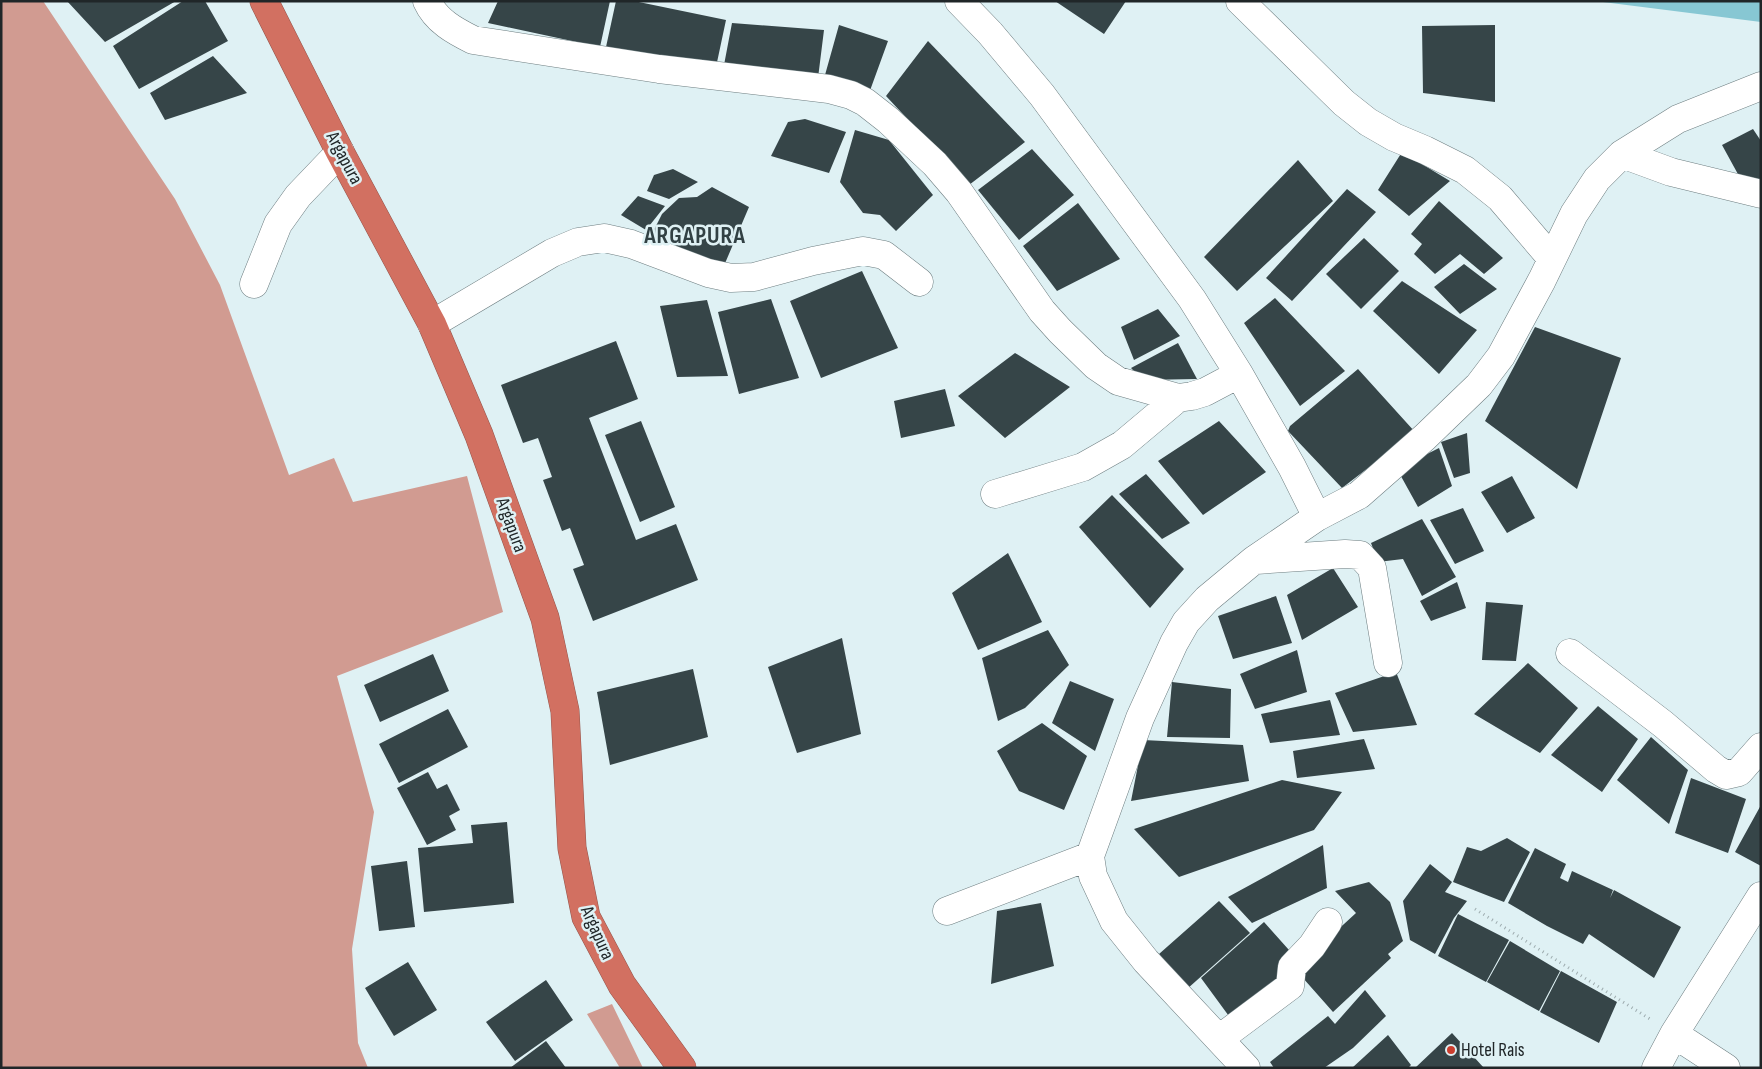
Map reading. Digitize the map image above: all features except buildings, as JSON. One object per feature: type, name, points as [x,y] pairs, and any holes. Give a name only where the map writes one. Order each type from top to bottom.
[{"type":"highway","name":"Argapura","points":[[264,1],[340,152],[432,324],[479,435],[544,618],[565,711],[572,848],[586,917],[622,985],[682,1068]]},
{"type":"street","points":[[427,1],[439,19],[454,31],[473,40],[659,69],[829,89],[851,94],[865,102],[888,120],[935,164],[959,192],[1042,311],[1096,366],[1118,381],[1178,398],[1205,392],[1239,374]]},
{"type":"street","points":[[959,1],[990,32],[1042,95],[1192,299],[1239,374],[1292,468],[1317,517]]},
{"type":"street","points":[[1240,1],[1344,103],[1362,117],[1394,137],[1465,170],[1500,198],[1552,259]]},
{"type":"street","points":[[1246,1068],[1146,961],[1114,921],[1093,876],[1090,856],[1140,718],[1174,643],[1186,622],[1207,599],[1254,560],[1317,517],[1359,495],[1425,437],[1479,385],[1501,356],[1574,214],[1597,178],[1622,154],[1678,119],[1761,86]]},
{"type":"street","points":[[254,284],[278,224],[298,196],[340,152]]},
{"type":"street","points":[[1622,154],[1671,172],[1761,194]]},
{"type":"street","points":[[432,324],[552,253],[578,242],[604,238],[631,244],[708,273],[731,278],[754,277],[812,261],[863,251],[884,254],[919,282]]},
{"type":"street","points":[[995,494],[1083,467],[1122,445],[1178,398]]},
{"type":"street","points":[[1254,560],[1345,554],[1360,555],[1372,568],[1388,663]]},
{"type":"street","points":[[1570,653],[1726,775],[1739,772],[1761,747]]},
{"type":"street","points":[[946,911],[1090,856]]},
{"type":"street","points":[[1656,1068],[1674,1034],[1761,896]]},
{"type":"street","points":[[1219,1038],[1290,986],[1292,967],[1312,946],[1328,922]]},
{"type":"street","points":[[1674,1034],[1726,1068]]},
{"type":"path","points":[[1474,909],[1674,1034]]},
{"type":"shaded area","points":[[1,1],[43,1],[175,199],[220,285],[289,475],[334,458],[353,502],[467,476],[503,612],[337,676],[374,812],[352,949],[358,1043],[368,1068],[1,1068]]},
{"type":"shaded area","points":[[612,1004],[643,1068],[620,1068],[587,1014]]},
{"type":"water","points":[[1595,1],[1761,1],[1761,22]]},
{"type":"place","name":"Hotel Rais","points":[[1451,1050]]},
{"type":"district","name":"ARGAPURA","points":[[695,235]]}]
